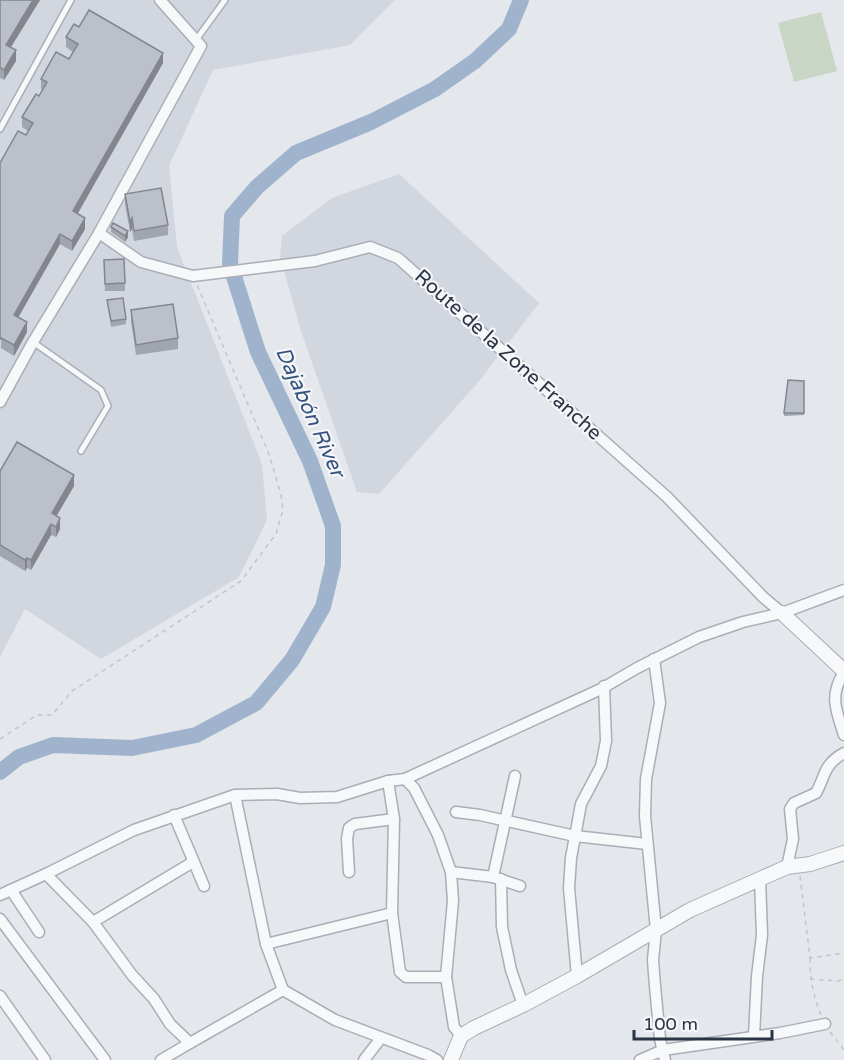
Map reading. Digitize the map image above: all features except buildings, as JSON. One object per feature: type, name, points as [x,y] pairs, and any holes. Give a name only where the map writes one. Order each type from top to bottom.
[{"type":"street","points":[[0,402],[33,342],[99,233],[201,45],[160,0]]},
{"type":"street","name":"Route de la Zone Franche","points":[[99,233],[141,262],[197,276],[289,265],[370,247],[398,258],[667,497],[763,597],[844,672]]},
{"type":"street","points":[[0,894],[134,830],[235,795],[277,794],[300,798],[337,797],[388,781],[405,779],[604,686],[699,637],[742,622],[782,613],[844,590]]},
{"type":"street","points":[[654,659],[660,703],[646,779],[647,844],[656,930],[653,960],[660,1039],[664,1055]]},
{"type":"street","points":[[844,672],[838,682],[834,697],[844,735]]},
{"type":"street","points":[[577,976],[569,888],[571,858],[581,804],[601,766],[606,741],[604,686]]},
{"type":"street","points":[[793,867],[790,809],[794,803],[816,793],[827,766],[834,758],[844,753]]},
{"type":"street","points":[[515,776],[497,878],[502,927],[511,970],[523,1005]]},
{"type":"street","points":[[405,779],[414,788],[438,835],[451,872],[453,901],[446,977],[454,1027],[461,1036]]},
{"type":"street","points":[[388,781],[394,819],[392,913],[400,972],[406,977],[446,977]]},
{"type":"street","points":[[235,795],[266,944],[283,990],[335,1020],[437,1060]]},
{"type":"street","points":[[456,812],[480,814],[506,822],[575,836],[647,844]]},
{"type":"street","points":[[174,815],[204,886]]},
{"type":"street","points":[[349,872],[347,839],[349,828],[355,824],[394,819]]},
{"type":"street","points":[[451,1060],[461,1036],[577,976],[690,910],[760,879],[844,853]]},
{"type":"street","points":[[93,922],[193,862]]},
{"type":"street","points":[[451,872],[497,878],[520,886]]},
{"type":"street","points":[[46,874],[93,922],[132,975],[154,999],[170,1024],[190,1043]]},
{"type":"street","points":[[754,1036],[762,935],[760,879]]},
{"type":"street","points":[[11,890],[39,932]]},
{"type":"street","points":[[266,944],[392,913]]},
{"type":"street","points":[[0,919],[105,1060]]},
{"type":"street","points":[[161,1060],[283,990]]},
{"type":"street","points":[[0,996],[45,1060]]},
{"type":"street","points":[[640,1060],[825,1024]]},
{"type":"street","points":[[364,1060],[381,1038]]},
{"type":"lane","points":[[0,129],[71,0]]},
{"type":"lane","points":[[196,40],[225,0]]},
{"type":"lane","points":[[33,342],[101,390],[108,406],[81,451]]},
{"type":"path","points":[[0,739],[38,715],[52,715],[72,691],[241,581],[276,534],[283,509],[270,454],[197,276]]},
{"type":"path","points":[[793,867],[810,957],[813,997],[825,1024],[844,1050]]},
{"type":"path","points":[[810,957],[844,953]]},
{"type":"path","points":[[810,980],[838,981],[844,979]]},
{"type":"shaded area","points":[[0,0],[395,0],[350,45],[213,70],[169,166],[177,247],[262,464],[267,520],[239,577],[101,659],[25,609],[0,657]]},
{"type":"shaded area","points":[[399,174],[539,303],[480,380],[379,494],[357,492],[301,331],[280,256],[282,236],[332,198]]},
{"type":"green space","points":[[821,12],[837,71],[794,82],[778,23]]},
{"type":"waterway","name":"Dajabón River","points":[[0,772],[19,757],[53,745],[132,748],[196,735],[256,703],[292,660],[323,607],[333,565],[333,526],[310,461],[258,352],[230,264],[232,216],[257,187],[296,153],[371,122],[435,89],[475,61],[509,29],[521,0]]}]
